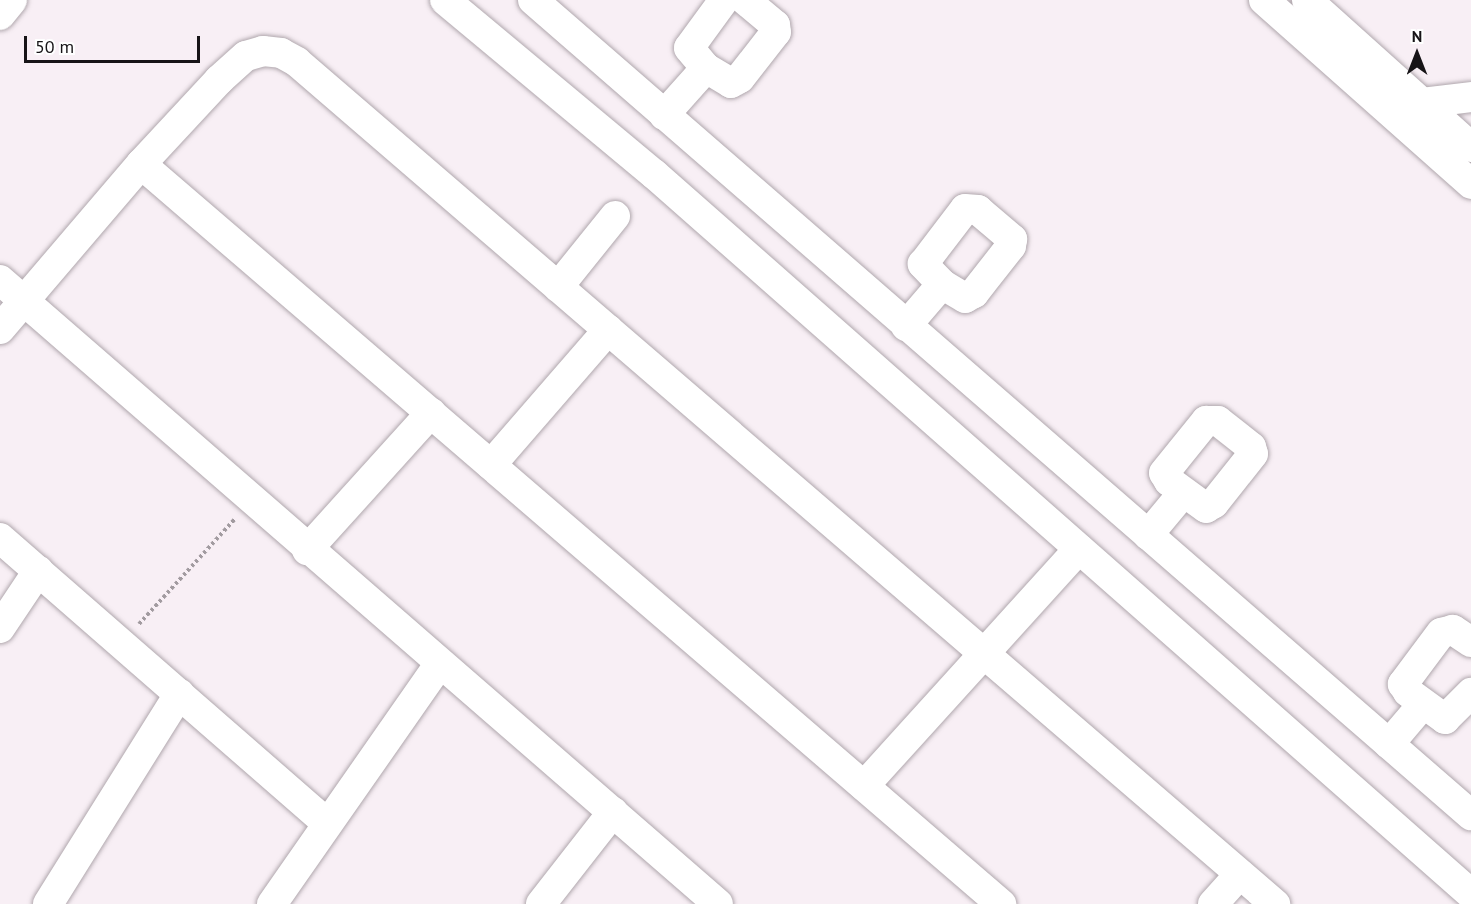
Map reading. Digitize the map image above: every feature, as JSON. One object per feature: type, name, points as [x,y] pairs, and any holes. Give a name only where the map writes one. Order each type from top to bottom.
[{"type":"street","points":[[0,15],[12,0]]},
{"type":"street","points":[[445,0],[654,174],[1471,894]]},
{"type":"street","points":[[533,0],[906,327],[1471,815]]},
{"type":"street","points":[[724,0],[690,44],[690,53],[726,82],[736,82],[775,36],[775,25],[745,0]]},
{"type":"street","points":[[1264,0],[1471,184]]},
{"type":"street","points":[[1313,2],[1471,147]]},
{"type":"street","points":[[0,329],[23,298],[141,164],[246,56],[263,51],[281,53],[297,62],[1275,904]]},
{"type":"street","points":[[664,115],[706,68]]},
{"type":"street","points":[[1422,104],[1471,97]]},
{"type":"street","points":[[141,164],[864,786],[983,899]]},
{"type":"street","points":[[558,287],[615,216]]},
{"type":"street","points":[[0,280],[439,665],[718,904]]},
{"type":"street","points":[[906,327],[942,284]]},
{"type":"street","points":[[491,465],[608,330]]},
{"type":"street","points":[[308,550],[431,413]]},
{"type":"street","points":[[1148,536],[1184,493]]},
{"type":"street","points":[[0,538],[327,823]]},
{"type":"street","points":[[864,786],[1079,549]]},
{"type":"street","points":[[0,628],[38,571]]},
{"type":"street","points":[[1471,642],[1457,632],[1445,631],[1407,676],[1405,689],[1445,719],[1471,693]]},
{"type":"street","points":[[272,904],[439,665]]},
{"type":"street","points":[[48,904],[179,694]]},
{"type":"street","points":[[1389,744],[1423,704]]},
{"type":"street","points":[[541,904],[613,812]]},
{"type":"street","points":[[1213,904],[1240,874]]},
{"type":"path","points":[[121,644],[252,500]]}]
